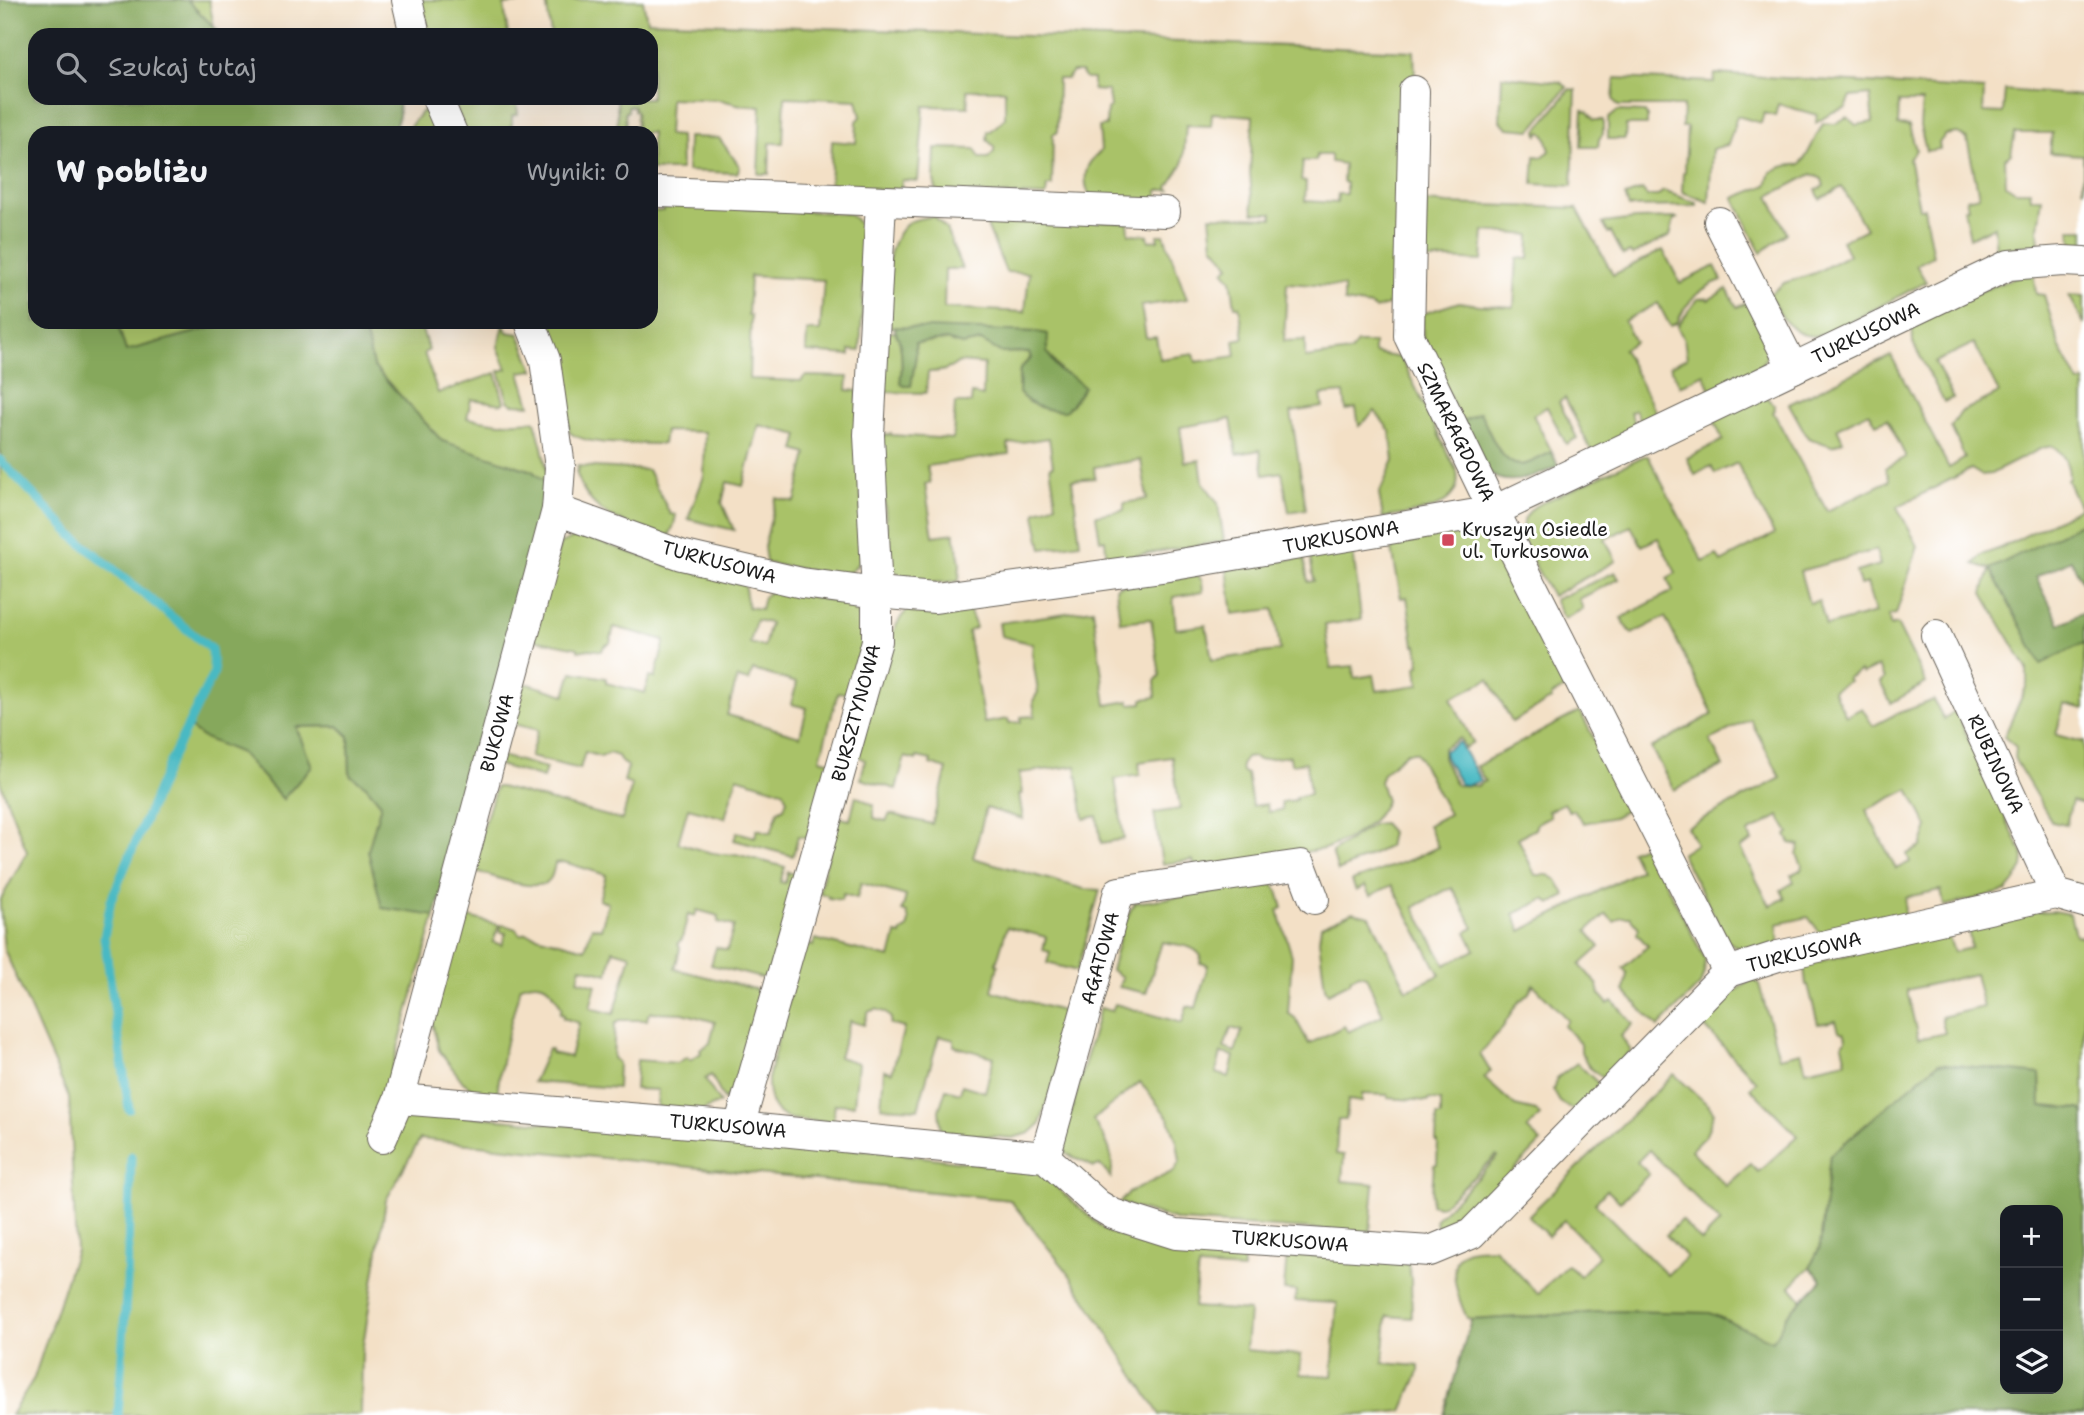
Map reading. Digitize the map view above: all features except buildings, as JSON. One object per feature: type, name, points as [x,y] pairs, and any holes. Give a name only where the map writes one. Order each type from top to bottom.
[{"type":"street","points":[[407,0],[413,28]]},
{"type":"street","name":"SZMARAGDOWA","points":[[1414,91],[1409,336],[1494,511],[1728,972]]},
{"type":"street","points":[[440,105],[449,126]]},
{"type":"street","points":[[661,192],[1165,212]]},
{"type":"street","name":"BURSZTYNOWA","points":[[738,1126],[877,642],[869,435],[881,202]]},
{"type":"street","points":[[1719,222],[1793,368]]},
{"type":"street","name":"TURKUSOWA","points":[[557,510],[681,555],[802,583],[877,593],[935,598],[1162,567],[1494,511],[2009,265],[2084,262]]},
{"type":"street","name":"BUKOWA","points":[[382,1138],[399,1099],[557,510],[560,467],[545,360],[533,329]]},
{"type":"street","name":"RUBINOWA","points":[[1936,635],[2070,898]]},
{"type":"street","name":"AGATOWA","points":[[1045,1157],[1119,892],[1301,865],[1314,900]]},
{"type":"street","name":"TURKUSOWA","points":[[399,1099],[738,1126],[1045,1157],[1098,1206],[1113,1214],[1176,1234],[1430,1251],[1471,1234],[1728,972],[1778,956],[2070,898]]},
{"type":"green space","points":[[0,0],[187,0],[215,28],[28,28],[28,105],[398,105],[399,116],[395,126],[28,126],[28,329],[119,329],[126,351],[207,329],[358,329],[366,336],[373,366],[442,441],[532,471],[550,486],[435,916],[382,908],[368,851],[381,804],[366,786],[350,775],[349,736],[338,726],[296,727],[312,766],[283,799],[241,753],[202,737],[188,726],[214,672],[211,649],[74,537],[0,460]]},
{"type":"green space","points":[[186,0],[209,0],[214,27]]},
{"type":"green space","points":[[419,0],[546,0],[504,5],[507,28],[428,28]]},
{"type":"green space","points":[[546,0],[643,0],[647,21],[1414,51],[1415,78],[1394,303],[1375,309],[1344,302],[1344,287],[1287,283],[1284,341],[1305,340],[1305,358],[1350,352],[1357,343],[1374,343],[1374,353],[1401,358],[1457,472],[1457,485],[1452,495],[1433,508],[1383,518],[1379,494],[1394,460],[1390,431],[1375,411],[1359,426],[1356,408],[1346,410],[1344,393],[1321,395],[1323,407],[1291,412],[1306,509],[1289,512],[1282,472],[1264,475],[1260,450],[1237,454],[1231,419],[1180,427],[1185,462],[1200,460],[1203,482],[1218,503],[1224,541],[1107,560],[1105,540],[1100,540],[1096,515],[1124,510],[1124,503],[1147,499],[1141,460],[1094,467],[1095,478],[1072,480],[1080,543],[1042,549],[1035,515],[1037,511],[1056,504],[1049,438],[1008,444],[1009,454],[927,466],[930,483],[925,484],[933,536],[954,533],[960,562],[959,581],[920,582],[903,577],[889,564],[880,438],[891,433],[953,439],[955,403],[971,403],[972,394],[983,396],[984,364],[959,362],[945,370],[928,372],[926,393],[880,392],[883,332],[895,332],[898,337],[902,357],[901,383],[911,385],[916,355],[915,343],[946,340],[962,345],[981,341],[1002,353],[1029,353],[1031,357],[1020,369],[1018,386],[1072,404],[1078,394],[1047,352],[1047,334],[883,327],[889,257],[900,232],[911,221],[934,216],[946,229],[962,269],[945,269],[944,308],[1025,312],[1029,273],[1006,272],[987,226],[992,216],[1128,222],[1129,234],[1148,235],[1149,241],[1158,240],[1158,235],[1164,235],[1187,299],[1141,306],[1146,338],[1156,337],[1160,359],[1194,354],[1196,362],[1236,356],[1234,340],[1244,338],[1239,306],[1235,306],[1231,280],[1224,271],[1230,265],[1213,245],[1210,216],[1272,218],[1272,213],[1253,213],[1250,173],[1253,116],[1212,113],[1211,126],[1186,125],[1183,164],[1168,187],[1170,190],[1158,190],[1157,202],[1092,198],[1089,194],[1086,172],[1090,162],[1101,150],[1099,127],[1106,126],[1110,105],[1108,91],[1093,90],[1093,79],[1086,79],[1081,72],[1072,72],[1067,79],[1058,79],[1052,186],[1047,186],[1046,196],[937,192],[934,181],[935,148],[975,149],[980,158],[988,158],[994,152],[994,146],[987,140],[988,131],[1005,118],[1005,90],[967,90],[968,107],[924,106],[918,181],[902,180],[901,191],[830,188],[832,141],[856,143],[857,121],[861,117],[857,100],[785,97],[783,143],[770,143],[769,174],[758,174],[761,106],[721,100],[670,98],[668,135],[680,136],[681,170],[658,170],[658,126],[637,126],[634,106],[628,106],[628,111],[625,112],[626,126],[618,126],[617,105],[658,105],[658,28],[550,28]],"holes":[[[1317,155],[1331,155],[1331,162],[1344,164],[1343,182],[1346,183],[1346,194],[1338,194],[1337,203],[1305,201],[1306,182],[1301,181],[1303,161],[1316,161]]]},
{"type":"green space","points":[[1715,74],[1984,90],[1983,112],[2003,113],[2005,90],[2084,96],[2084,189],[2083,155],[2050,153],[2052,133],[2015,133],[2011,154],[2005,159],[2006,185],[2015,191],[2030,191],[2031,198],[2042,198],[2039,244],[1996,252],[1994,226],[1970,238],[1964,209],[1968,208],[1966,199],[1979,196],[1967,139],[1958,133],[1945,135],[1939,143],[1940,149],[1926,151],[1920,126],[1922,102],[1899,102],[1898,125],[1909,126],[1916,150],[1909,158],[1919,208],[1924,208],[1933,256],[1916,265],[1926,282],[1831,332],[1809,336],[1800,333],[1786,322],[1769,295],[1784,283],[1815,273],[1849,255],[1842,241],[1866,229],[1842,187],[1820,199],[1816,190],[1824,186],[1822,179],[1812,174],[1769,196],[1787,233],[1761,253],[1734,198],[1767,185],[1774,170],[1800,165],[1824,123],[1835,124],[1847,117],[1856,125],[1873,122],[1870,95],[1851,97],[1846,108],[1833,112],[1816,123],[1817,115],[1778,104],[1775,116],[1764,113],[1761,123],[1737,116],[1728,145],[1712,149],[1709,202],[1682,192],[1687,127],[1682,127],[1683,106],[1618,106],[1613,99],[1615,78],[1714,82]]},
{"type":"green space","points":[[1502,76],[1560,82],[1567,87],[1531,130],[1508,128],[1500,121]]},
{"type":"green space","points":[[1570,89],[1576,90],[1572,186],[1533,184],[1535,156],[1542,157],[1550,151],[1546,136],[1541,132],[1538,135],[1537,130]]},
{"type":"green space","points":[[455,105],[517,105],[518,114],[512,116],[510,126],[462,126]]},
{"type":"green space","points":[[1583,110],[1594,120],[1603,120],[1603,134],[1598,147],[1581,147]]},
{"type":"green space","points":[[422,111],[428,113],[434,126],[410,126]]},
{"type":"green space","points":[[1618,111],[1644,112],[1647,115],[1647,125],[1626,125],[1625,139],[1608,139],[1608,119]]},
{"type":"green space","points":[[688,137],[719,138],[740,167],[737,173],[687,171]]},
{"type":"green space","points":[[1642,190],[1647,196],[1658,196],[1663,191],[1697,203],[1697,206],[1629,207],[1625,196]]},
{"type":"green space","points":[[664,202],[849,214],[862,229],[866,240],[860,351],[850,350],[850,355],[806,352],[807,331],[820,331],[824,280],[750,276],[748,315],[751,316],[749,379],[801,381],[805,376],[848,377],[847,390],[858,391],[863,554],[846,575],[766,563],[764,547],[776,498],[795,502],[807,454],[795,450],[799,435],[759,425],[743,486],[727,482],[722,503],[734,530],[688,519],[704,476],[705,432],[665,431],[663,444],[600,442],[570,433],[545,329],[658,329],[658,211],[663,211]]},
{"type":"green space","points":[[1426,202],[1577,208],[1613,275],[1663,250],[1680,283],[1715,266],[1722,280],[1695,296],[1677,323],[1670,326],[1658,303],[1624,321],[1635,342],[1623,349],[1660,420],[1644,428],[1635,410],[1630,413],[1638,430],[1592,452],[1565,398],[1559,402],[1577,438],[1566,444],[1547,407],[1533,415],[1552,452],[1524,465],[1506,459],[1480,413],[1461,422],[1423,339],[1422,314],[1459,302],[1514,307],[1517,258],[1529,259],[1530,235],[1484,231],[1482,261],[1423,261]]},
{"type":"green space","points":[[1678,218],[1674,220],[1670,236],[1632,255],[1630,252],[1623,255],[1603,223],[1636,219]]},
{"type":"green space","points":[[2070,229],[2084,229],[2084,246],[2073,246]]},
{"type":"green space","points":[[2033,271],[2036,294],[2044,295],[2060,348],[2079,383],[2084,381],[2084,522],[1991,569],[2041,664],[2084,643],[2084,709],[2064,704],[2056,735],[2083,742],[2084,740],[2084,804],[2072,801],[2066,825],[2052,822],[2015,760],[2016,747],[2004,737],[2027,685],[2027,669],[1983,593],[1990,569],[1974,564],[1981,555],[2001,548],[2080,508],[2067,480],[2067,464],[2053,446],[2042,448],[1991,474],[1981,475],[1971,469],[1897,507],[1918,546],[1896,614],[1889,615],[1890,626],[1897,624],[1926,683],[1891,703],[1880,682],[1884,679],[1878,666],[1862,674],[1860,671],[1833,690],[1846,716],[1862,708],[1873,726],[1934,700],[1944,720],[1955,710],[2024,857],[2023,867],[2015,881],[2007,891],[1944,906],[1941,890],[1906,897],[1904,915],[1821,934],[1808,917],[1777,924],[1779,945],[1752,950],[1741,949],[1728,941],[1681,854],[1696,844],[1687,827],[1781,778],[1750,719],[1710,740],[1723,766],[1674,790],[1651,748],[1713,714],[1665,617],[1632,634],[1621,618],[1673,591],[1667,578],[1676,573],[1658,538],[1642,546],[1631,526],[1605,539],[1616,561],[1552,596],[1526,546],[1523,523],[1535,506],[1648,456],[1703,562],[1717,555],[1721,562],[1774,534],[1737,463],[1715,474],[1711,466],[1695,475],[1687,458],[1723,440],[1714,421],[1766,397],[1774,405],[1773,412],[1827,511],[1890,480],[1885,468],[1906,457],[1887,419],[1876,424],[1869,412],[1837,428],[1843,441],[1832,446],[1808,438],[1789,404],[1891,355],[1949,468],[1965,458],[1951,427],[1961,412],[1999,393],[1974,343],[1935,362],[1953,398],[1944,402],[1913,343],[1912,317]],"holes":[[[1876,550],[1880,565],[1856,572],[1860,585],[1867,583],[1875,613],[1826,626],[1819,601],[1809,603],[1800,571]],[[1909,789],[1928,827],[1921,847],[1907,854],[1910,862],[1896,869],[1866,810]],[[1779,816],[1789,833],[1786,835],[1790,843],[1800,845],[1797,855],[1802,865],[1801,870],[1791,875],[1794,882],[1781,890],[1785,898],[1770,906],[1740,848],[1752,841],[1748,833]]]},
{"type":"green space","points":[[1727,289],[1737,307],[1747,303],[1764,339],[1766,358],[1746,376],[1712,392],[1704,374],[1680,386],[1670,366],[1687,358],[1684,339],[1678,325],[1698,299],[1708,300]]},
{"type":"green space","points":[[2069,295],[2084,296],[2084,324]]},
{"type":"green space","points":[[895,327],[1048,334],[1047,352],[1059,371],[1071,376],[1084,387],[1065,411],[1040,407],[1019,393],[1020,369],[1031,358],[1029,353],[1002,353],[981,341],[962,345],[946,340],[915,343],[916,355],[911,386],[904,386],[900,383],[901,353]]},
{"type":"green space","points":[[119,329],[207,329],[126,351]]},
{"type":"green space","points":[[358,329],[422,329],[429,350],[424,353],[438,393],[496,373],[504,402],[502,404],[471,399],[467,418],[500,423],[535,421],[550,486],[532,471],[442,441],[373,366],[366,336]]},
{"type":"green space","points":[[503,329],[519,334],[534,370],[520,372],[530,405],[512,404],[508,401],[499,371],[507,369],[498,347]]},
{"type":"green space","points":[[1480,412],[1506,459],[1524,465],[1552,452],[1558,466],[1523,479],[1504,480],[1495,477],[1485,468],[1461,422]]},
{"type":"green space","points":[[0,460],[74,537],[211,649],[214,672],[188,726],[202,737],[241,753],[283,799],[296,727],[338,726],[349,737],[350,775],[366,785],[381,804],[369,851],[435,916],[380,1112],[440,1114],[885,1152],[1034,1171],[1046,1178],[1107,1232],[1158,1244],[1242,1251],[1243,1270],[1198,1267],[1194,1307],[1249,1311],[1246,1350],[1301,1355],[1300,1374],[1332,1376],[1337,1303],[1295,1301],[1296,1291],[1284,1290],[1287,1253],[1408,1263],[1412,1318],[1387,1316],[1383,1363],[1419,1366],[1419,1372],[1402,1411],[1363,1415],[1160,1415],[1067,1271],[1010,1200],[420,1139],[386,1200],[362,1352],[361,1415],[11,1415],[34,1378],[76,1250],[69,1098],[4,949],[0,901],[27,852],[0,782]]},
{"type":"green space","points":[[577,466],[648,470],[670,514],[676,515],[669,536],[625,523],[600,509],[582,487],[576,471],[579,471]]},
{"type":"green space","points":[[2084,522],[2084,585],[2071,560],[2036,577],[2060,624],[2084,612],[2084,643],[2041,664],[1990,569]]},
{"type":"green space","points":[[1478,525],[1489,529],[1567,687],[1512,722],[1489,679],[1451,698],[1473,742],[1465,748],[1460,738],[1443,748],[1443,758],[1456,785],[1478,786],[1485,781],[1476,766],[1580,711],[1629,809],[1614,817],[1584,823],[1573,810],[1569,811],[1564,803],[1548,811],[1550,816],[1537,823],[1535,829],[1518,838],[1535,875],[1548,875],[1557,880],[1566,896],[1550,904],[1545,899],[1514,914],[1521,931],[1640,870],[1631,851],[1646,845],[1705,959],[1700,985],[1658,1027],[1624,991],[1627,973],[1623,968],[1648,946],[1637,934],[1639,928],[1630,917],[1621,917],[1614,922],[1606,914],[1587,931],[1600,947],[1580,965],[1598,985],[1600,995],[1608,1004],[1613,1001],[1633,1024],[1621,1036],[1631,1051],[1604,1079],[1589,1067],[1581,1052],[1581,1045],[1564,1026],[1568,1020],[1533,984],[1529,993],[1516,1005],[1503,1027],[1480,1054],[1490,1071],[1484,1078],[1515,1106],[1536,1111],[1540,1116],[1527,1129],[1541,1142],[1465,1221],[1440,1234],[1435,1220],[1498,1157],[1443,1205],[1431,1204],[1434,1165],[1437,1164],[1437,1116],[1441,1116],[1441,1101],[1362,1094],[1362,1102],[1348,1100],[1346,1120],[1338,1120],[1336,1154],[1344,1155],[1342,1181],[1374,1184],[1370,1233],[1179,1221],[1119,1203],[1130,1192],[1174,1171],[1180,1161],[1169,1119],[1140,1082],[1093,1120],[1109,1148],[1112,1161],[1111,1178],[1100,1165],[1094,1167],[1065,1153],[1063,1142],[1100,1008],[1112,1011],[1115,1004],[1182,1023],[1187,1006],[1196,1008],[1208,965],[1200,963],[1201,956],[1198,952],[1184,946],[1162,942],[1146,993],[1119,987],[1122,977],[1111,970],[1122,928],[1134,903],[1273,884],[1283,908],[1278,910],[1292,956],[1288,1013],[1295,1018],[1309,1044],[1344,1026],[1348,1032],[1383,1015],[1366,976],[1359,974],[1351,978],[1350,982],[1328,993],[1325,988],[1319,940],[1321,926],[1353,912],[1370,916],[1407,990],[1440,975],[1392,885],[1370,896],[1365,886],[1356,891],[1352,881],[1438,847],[1428,825],[1449,814],[1416,752],[1407,752],[1383,773],[1380,782],[1386,801],[1381,810],[1368,825],[1343,841],[1324,849],[1195,868],[1193,860],[1162,864],[1154,813],[1180,809],[1172,757],[1139,762],[1140,775],[1115,779],[1124,839],[1101,843],[1097,816],[1084,819],[1076,766],[1019,773],[1023,819],[986,808],[973,858],[1084,889],[1100,890],[1077,971],[1047,963],[1050,952],[1043,950],[1046,937],[1007,927],[996,964],[998,965],[992,991],[1065,1012],[1064,1018],[1075,1019],[1040,1124],[1030,1133],[1012,1138],[941,1132],[939,1110],[946,1089],[960,1093],[962,1085],[985,1092],[994,1057],[954,1046],[954,1040],[939,1036],[918,1109],[881,1107],[884,1070],[892,1072],[904,1028],[890,1024],[891,1018],[876,1009],[868,1012],[864,1025],[850,1021],[839,1057],[858,1063],[854,1105],[835,1104],[833,1122],[796,1120],[778,1113],[769,1095],[768,1079],[802,943],[813,946],[815,939],[890,958],[896,934],[901,935],[907,929],[907,913],[902,911],[906,896],[861,883],[857,898],[843,894],[841,900],[819,893],[837,817],[850,820],[856,796],[874,805],[874,818],[886,821],[890,814],[932,824],[947,769],[930,764],[931,760],[905,757],[896,789],[861,779],[865,760],[858,756],[884,654],[900,619],[909,609],[968,607],[976,627],[968,632],[984,723],[1008,719],[1009,723],[1021,722],[1021,717],[1035,716],[1033,701],[1038,692],[1033,644],[1001,636],[999,623],[1093,609],[1106,705],[1129,701],[1130,704],[1143,703],[1143,699],[1156,697],[1155,681],[1160,675],[1151,619],[1120,622],[1116,589],[1118,586],[1198,575],[1202,581],[1203,592],[1173,597],[1176,629],[1206,625],[1212,660],[1276,651],[1280,650],[1274,609],[1233,614],[1227,569],[1304,557],[1308,582],[1314,581],[1310,557],[1353,550],[1361,619],[1325,625],[1331,668],[1353,666],[1354,678],[1374,675],[1377,691],[1419,685],[1417,645],[1414,645],[1407,597],[1401,598],[1391,544]],"holes":[[[1290,756],[1291,764],[1306,762],[1310,794],[1281,802],[1282,810],[1268,812],[1267,804],[1252,806],[1247,774],[1242,772],[1241,765],[1246,758],[1254,757],[1258,760]],[[1452,887],[1474,928],[1466,932],[1475,950],[1445,965],[1414,907]],[[1231,1028],[1242,1031],[1235,1052],[1224,1048]],[[1221,1053],[1234,1056],[1229,1077],[1216,1073]]]},
{"type":"green space","points":[[576,537],[591,539],[670,566],[744,583],[748,607],[761,609],[764,597],[772,589],[849,604],[863,620],[865,631],[851,694],[838,692],[820,759],[832,762],[808,838],[798,836],[793,856],[734,840],[737,832],[755,837],[757,829],[771,833],[778,811],[784,808],[787,799],[783,791],[737,777],[725,818],[688,808],[678,843],[785,867],[780,882],[785,883],[788,872],[800,876],[768,977],[761,978],[711,965],[716,947],[727,950],[734,926],[718,922],[719,916],[697,910],[695,916],[688,914],[682,939],[678,943],[680,948],[675,969],[767,992],[735,1086],[724,1100],[711,1075],[705,1079],[720,1103],[702,1111],[657,1107],[658,1090],[635,1089],[637,1060],[677,1063],[687,1057],[690,1060],[710,1043],[715,1022],[683,1013],[651,1012],[647,1020],[620,1020],[615,1024],[613,1058],[618,1063],[617,1088],[533,1082],[548,1049],[551,1049],[551,1053],[570,1057],[579,1023],[563,1018],[564,1015],[560,1013],[562,1008],[546,986],[536,983],[521,986],[506,1040],[497,1095],[476,1091],[463,1082],[439,1050],[431,1019],[461,915],[499,925],[493,942],[502,945],[506,933],[500,932],[502,924],[516,929],[520,935],[526,933],[585,949],[592,927],[601,929],[608,903],[599,900],[606,875],[564,862],[555,863],[550,879],[544,884],[524,885],[470,869],[496,787],[622,820],[632,785],[624,782],[628,766],[622,763],[618,756],[609,753],[601,757],[585,752],[580,769],[530,757],[538,730],[509,723],[523,685],[529,684],[565,695],[572,672],[606,678],[606,683],[645,693],[649,677],[655,678],[665,640],[614,627],[610,643],[604,646],[602,651],[578,651],[578,648],[533,639],[560,544]],"holes":[[[756,620],[770,623],[764,647],[750,643]],[[753,670],[797,683],[791,704],[807,708],[800,736],[727,715],[737,678],[749,681]],[[613,950],[631,955],[614,1014],[590,1008],[596,985],[578,980],[581,967],[608,974]]]},
{"type":"green space","points":[[1615,572],[1619,579],[1579,599],[1583,609],[1564,619],[1554,600]]},
{"type":"green space","points":[[501,756],[546,768],[543,778],[499,765]]},
{"type":"green space","points":[[1383,823],[1391,832],[1388,847],[1338,871],[1332,852],[1374,824]]},
{"type":"green space","points":[[2033,912],[2070,914],[2075,935],[2084,937],[2084,1112],[2080,1109],[2041,1106],[2040,1074],[1830,1155],[1820,1247],[1810,1267],[1790,1286],[1802,1300],[1787,1315],[1773,1342],[1710,1313],[1617,1311],[1471,1320],[1467,1318],[1454,1272],[1459,1256],[1466,1251],[1494,1248],[1538,1294],[1567,1265],[1580,1276],[1599,1256],[1564,1220],[1548,1236],[1528,1216],[1674,1074],[1714,1113],[1706,1135],[1691,1150],[1726,1186],[1751,1164],[1758,1172],[1798,1136],[1750,1088],[1757,1082],[1699,1021],[1721,1001],[1752,979],[1759,984],[1779,1057],[1801,1052],[1806,1070],[1846,1061],[1842,1045],[1846,1040],[1845,1034],[1839,1031],[1836,1021],[1818,1024],[1806,985],[1804,967],[1807,964],[1947,932],[1954,952],[1971,948],[1971,925]],"holes":[[[1975,974],[1983,1007],[1941,1017],[1945,1033],[1918,1039],[1907,990]],[[1649,1150],[1720,1222],[1701,1241],[1681,1220],[1666,1235],[1686,1257],[1667,1275],[1595,1203],[1607,1190],[1620,1202],[1649,1174],[1637,1162]]]},
{"type":"green space","points":[[1577,1063],[1599,1084],[1577,1108],[1572,1109],[1560,1102],[1553,1090],[1557,1078]]},
{"type":"green space","points":[[1938,1063],[2040,1074],[2041,1106],[2080,1109],[2084,1112],[2084,1415],[1444,1415],[1471,1320],[1617,1311],[1710,1313],[1773,1341],[1787,1315],[1822,1280],[1810,1267],[1820,1247],[1830,1155]]},
{"type":"water","points":[[1459,742],[1481,781],[1468,785],[1460,784],[1444,751]]},
{"type":"waterway","points":[[0,460],[74,537],[211,649],[214,672],[168,766],[111,900],[104,937],[129,1109]]},
{"type":"waterway","points":[[118,1415],[127,1281],[131,1156]]},
{"type":"place","name":"Kruszyn Osiedle ul. Turkusowa","points":[[1448,540]]}]
